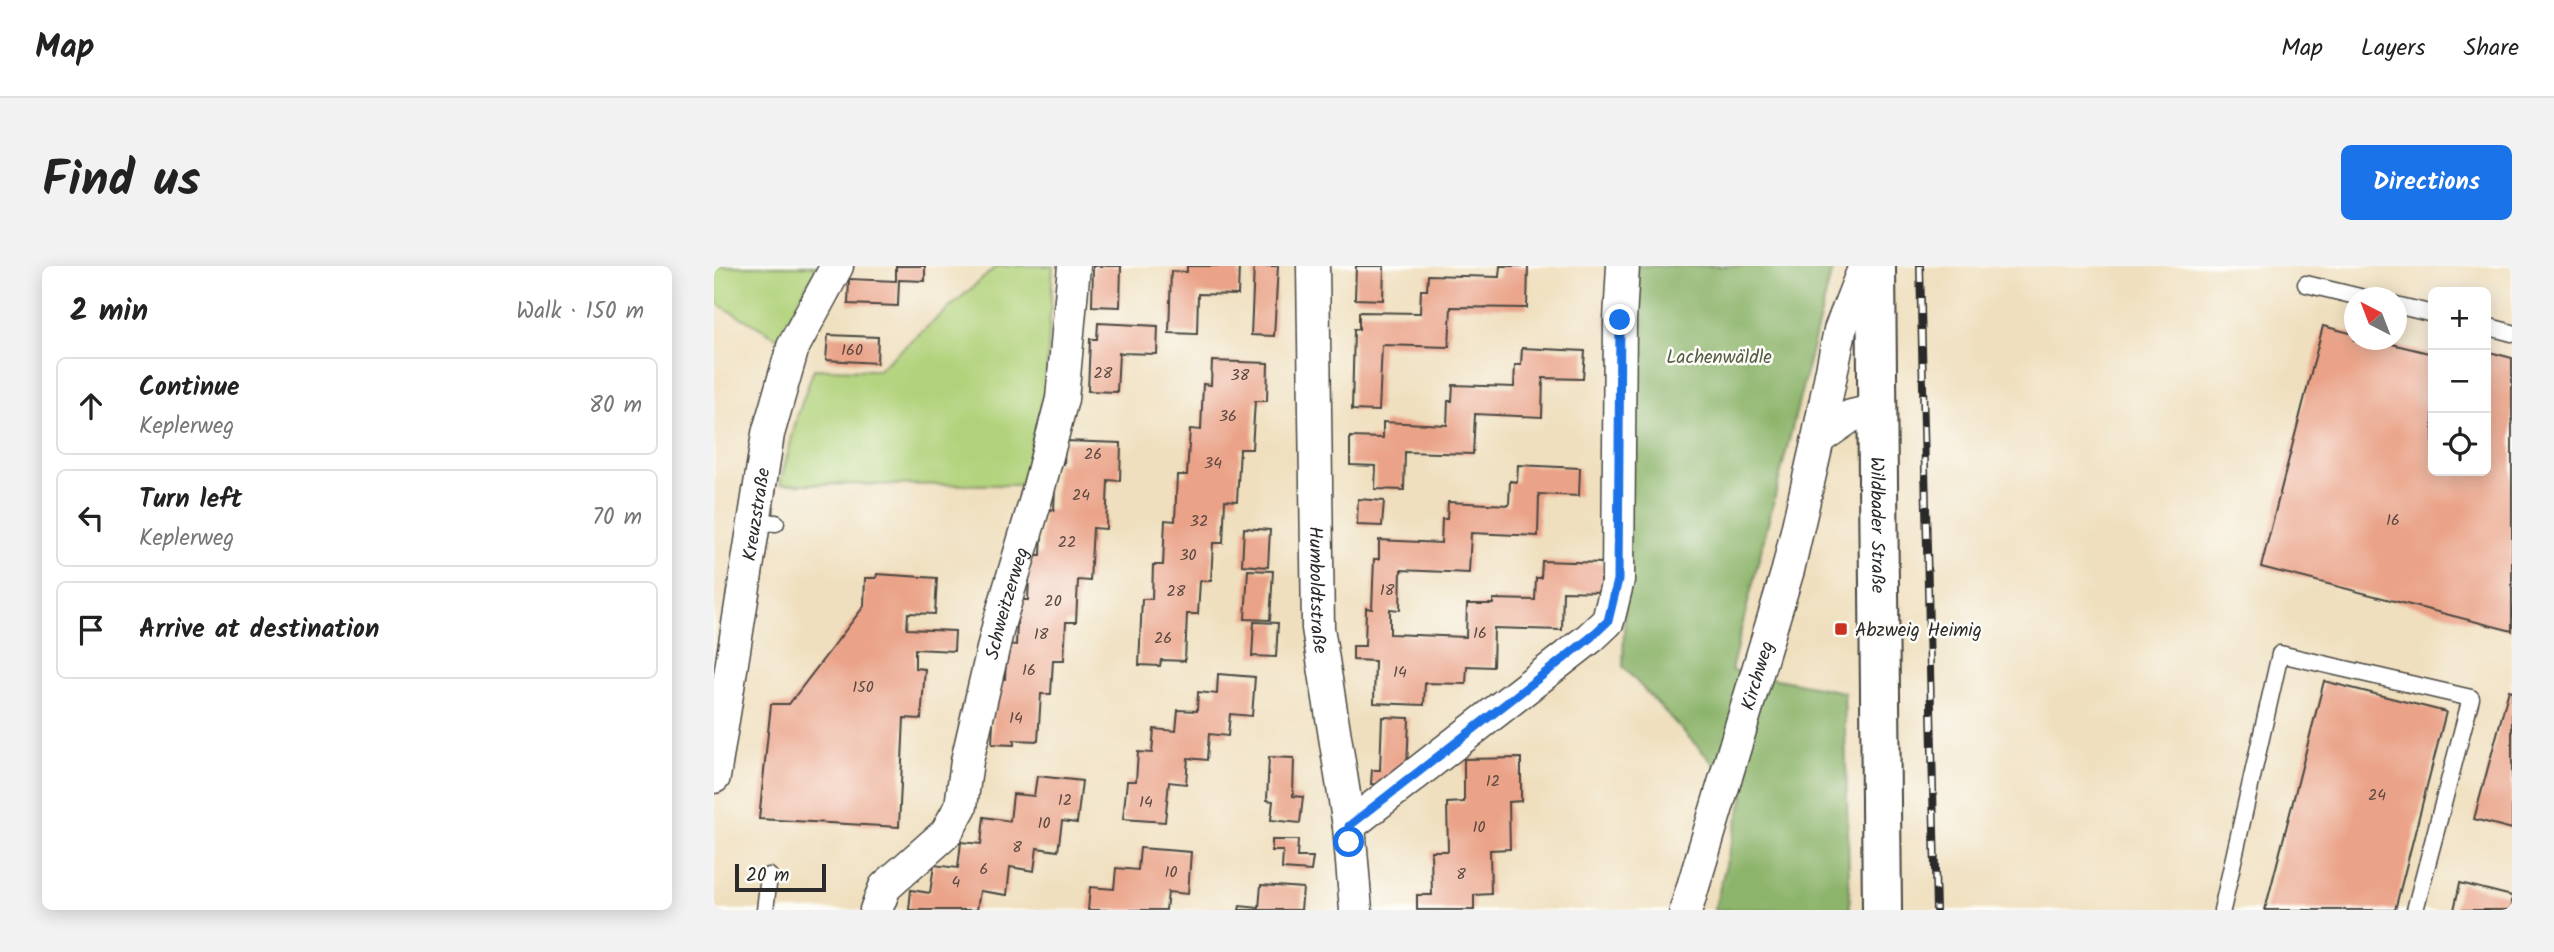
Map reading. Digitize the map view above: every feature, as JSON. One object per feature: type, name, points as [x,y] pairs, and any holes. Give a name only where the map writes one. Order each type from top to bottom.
[{"type":"main road","name":"Wildbader Straße","points":[[1876,266],[1882,910]]},
{"type":"street","name":"Kreuzstraße","points":[[714,777],[765,523],[768,434],[793,347],[837,266]]},
{"type":"street","name":"Schweitzerweg","points":[[876,910],[885,887],[946,833],[961,806],[967,761],[999,624],[1062,399],[1074,266]]},
{"type":"street","name":"Humboldtstraße","points":[[1312,266],[1318,628],[1349,826],[1356,910]]},
{"type":"street","points":[[1349,826],[1590,638],[1608,621],[1618,580],[1620,320],[1623,266]]},
{"type":"street","name":"Kirchweg","points":[[1686,910],[1788,570],[1840,330],[1865,266]]},
{"type":"street","points":[[1818,439],[1851,416],[1877,410]]},
{"type":"lane","points":[[2306,284],[2344,293]]},
{"type":"lane","points":[[2407,308],[2428,313]]},
{"type":"lane","points":[[2491,327],[2512,333]]},
{"type":"lane","points":[[2222,910],[2280,654],[2471,698],[2415,910]]},
{"type":"lane","points":[[765,910],[769,876]]},
{"type":"green space","points":[[714,266],[818,266],[778,338],[714,302]]},
{"type":"green space","points":[[997,266],[1053,266],[1046,385],[1022,485],[780,484],[798,414],[814,369],[878,370]]},
{"type":"green space","name":"Lachenwäldle","points":[[1634,266],[1833,266],[1731,670],[1844,692],[1850,910],[1714,910],[1744,796],[1623,667]]},
{"type":"building","points":[[896,266],[925,266],[925,281],[899,280],[898,306],[848,304],[849,279],[896,281]]},
{"type":"building","points":[[1093,266],[1121,266],[1120,307],[1092,306]]},
{"type":"building","points":[[1187,266],[1239,266],[1238,295],[1198,294],[1197,334],[1169,333],[1171,271],[1187,272]]},
{"type":"building","points":[[1254,266],[1278,266],[1274,336],[1251,335]]},
{"type":"building","points":[[1356,266],[1384,266],[1383,300],[1355,299]]},
{"type":"building","points":[[1500,266],[1528,266],[1527,308],[1451,307],[1449,347],[1382,345],[1379,411],[1352,410],[1354,329],[1359,329],[1359,312],[1420,313],[1421,290],[1427,290],[1428,275],[1499,277]]},
{"type":"building","points":[[1098,323],[1158,326],[1157,354],[1119,353],[1117,392],[1088,391],[1090,339],[1097,339]]},
{"type":"building","points":[[2323,326],[2344,331],[2344,350],[2407,350],[2407,348],[2428,353],[2428,476],[2491,476],[2491,352],[2512,358],[2512,631],[2261,567]]},
{"type":"building","points":[[828,335],[878,337],[877,363],[826,360]]},
{"type":"building","points":[[1522,348],[1585,351],[1583,379],[1543,378],[1542,417],[1475,414],[1473,454],[1405,452],[1404,490],[1375,489],[1376,466],[1350,465],[1350,437],[1383,438],[1383,422],[1447,425],[1448,401],[1452,401],[1453,385],[1514,387],[1515,365],[1521,365]]},
{"type":"building","points":[[1212,361],[1268,363],[1267,401],[1255,401],[1252,449],[1240,449],[1237,501],[1225,500],[1223,543],[1213,543],[1211,581],[1200,581],[1198,614],[1187,614],[1185,661],[1161,660],[1160,666],[1139,665],[1142,599],[1152,599],[1153,565],[1163,565],[1165,520],[1175,521],[1177,475],[1187,475],[1190,429],[1201,430],[1203,384],[1211,385]]},
{"type":"building","points":[[1065,441],[1121,443],[1120,481],[1108,480],[1106,529],[1093,528],[1090,581],[1078,580],[1076,622],[1066,622],[1064,660],[1053,660],[1051,694],[1041,694],[1038,741],[1014,740],[1014,745],[992,744],[995,678],[1005,679],[1007,644],[1016,645],[1018,600],[1028,600],[1030,555],[1041,555],[1043,509],[1054,510],[1056,464],[1064,464]]},
{"type":"building","points":[[1518,465],[1580,468],[1579,496],[1539,494],[1538,536],[1471,533],[1469,573],[1401,570],[1400,610],[1390,609],[1390,634],[1466,637],[1467,604],[1493,604],[1493,599],[1535,600],[1536,578],[1541,578],[1542,561],[1604,563],[1603,592],[1563,591],[1562,630],[1494,628],[1493,667],[1467,666],[1466,684],[1425,683],[1424,705],[1374,703],[1375,661],[1353,660],[1353,646],[1365,646],[1366,608],[1372,609],[1374,559],[1379,559],[1379,540],[1441,543],[1442,519],[1447,519],[1448,502],[1509,505],[1510,481],[1517,482]]},
{"type":"building","points":[[1358,499],[1384,501],[1382,526],[1357,525]]},
{"type":"building","points":[[1244,528],[1270,530],[1268,567],[1242,565]]},
{"type":"building","points":[[1248,570],[1273,571],[1270,620],[1245,619]]},
{"type":"building","points":[[877,574],[937,578],[935,614],[908,613],[907,629],[955,631],[954,651],[915,649],[915,668],[925,669],[921,719],[904,718],[899,827],[759,819],[771,704],[789,704],[864,606],[865,578],[876,578]]},
{"type":"building","points":[[1254,622],[1278,623],[1276,657],[1252,656]]},
{"type":"building","points":[[1218,674],[1255,677],[1252,716],[1230,714],[1228,736],[1209,734],[1207,760],[1188,758],[1186,784],[1169,782],[1165,822],[1123,819],[1127,781],[1136,781],[1138,752],[1152,753],[1154,729],[1176,731],[1178,710],[1197,711],[1198,692],[1217,694]]},
{"type":"building","points":[[2324,681],[2446,712],[2395,910],[2265,910]]},
{"type":"building","points":[[2509,690],[2512,691],[2512,829],[2474,819]]},
{"type":"building","points":[[1382,717],[1409,718],[1407,771],[1398,785],[1371,784],[1372,770],[1380,770]]},
{"type":"building","points":[[1269,757],[1294,758],[1293,796],[1303,797],[1300,823],[1271,820],[1273,801],[1267,800]]},
{"type":"building","points":[[1521,758],[1521,801],[1509,802],[1510,849],[1490,850],[1491,894],[1474,895],[1474,910],[1417,910],[1417,895],[1432,895],[1431,851],[1448,851],[1447,803],[1464,802],[1464,759]]},
{"type":"building","points":[[1037,776],[1082,781],[1077,823],[1062,821],[1058,851],[1037,848],[1034,871],[1010,867],[1007,895],[980,891],[977,910],[909,910],[911,890],[930,893],[934,865],[958,868],[961,842],[981,844],[984,817],[1010,821],[1013,794],[1034,796]]},
{"type":"building","points":[[1272,840],[1298,840],[1297,857],[1313,857],[1311,871],[1282,869],[1283,851],[1272,851]]},
{"type":"building","points":[[1140,848],[1191,852],[1188,894],[1168,892],[1166,910],[1088,910],[1090,887],[1114,889],[1116,868],[1138,870]]},
{"type":"building","points":[[2460,883],[2512,896],[2512,910],[2454,910]]},
{"type":"building","points":[[1261,885],[1303,888],[1301,910],[1239,910],[1240,906],[1259,908]]},
{"type":"railway","points":[[1920,266],[1936,910]]},
{"type":"place","name":"Abzweig Heimig","points":[[1841,629]]},
{"type":"route","points":[[1349,842],[1349,826],[1590,638],[1608,621],[1618,580],[1620,320]]}]
